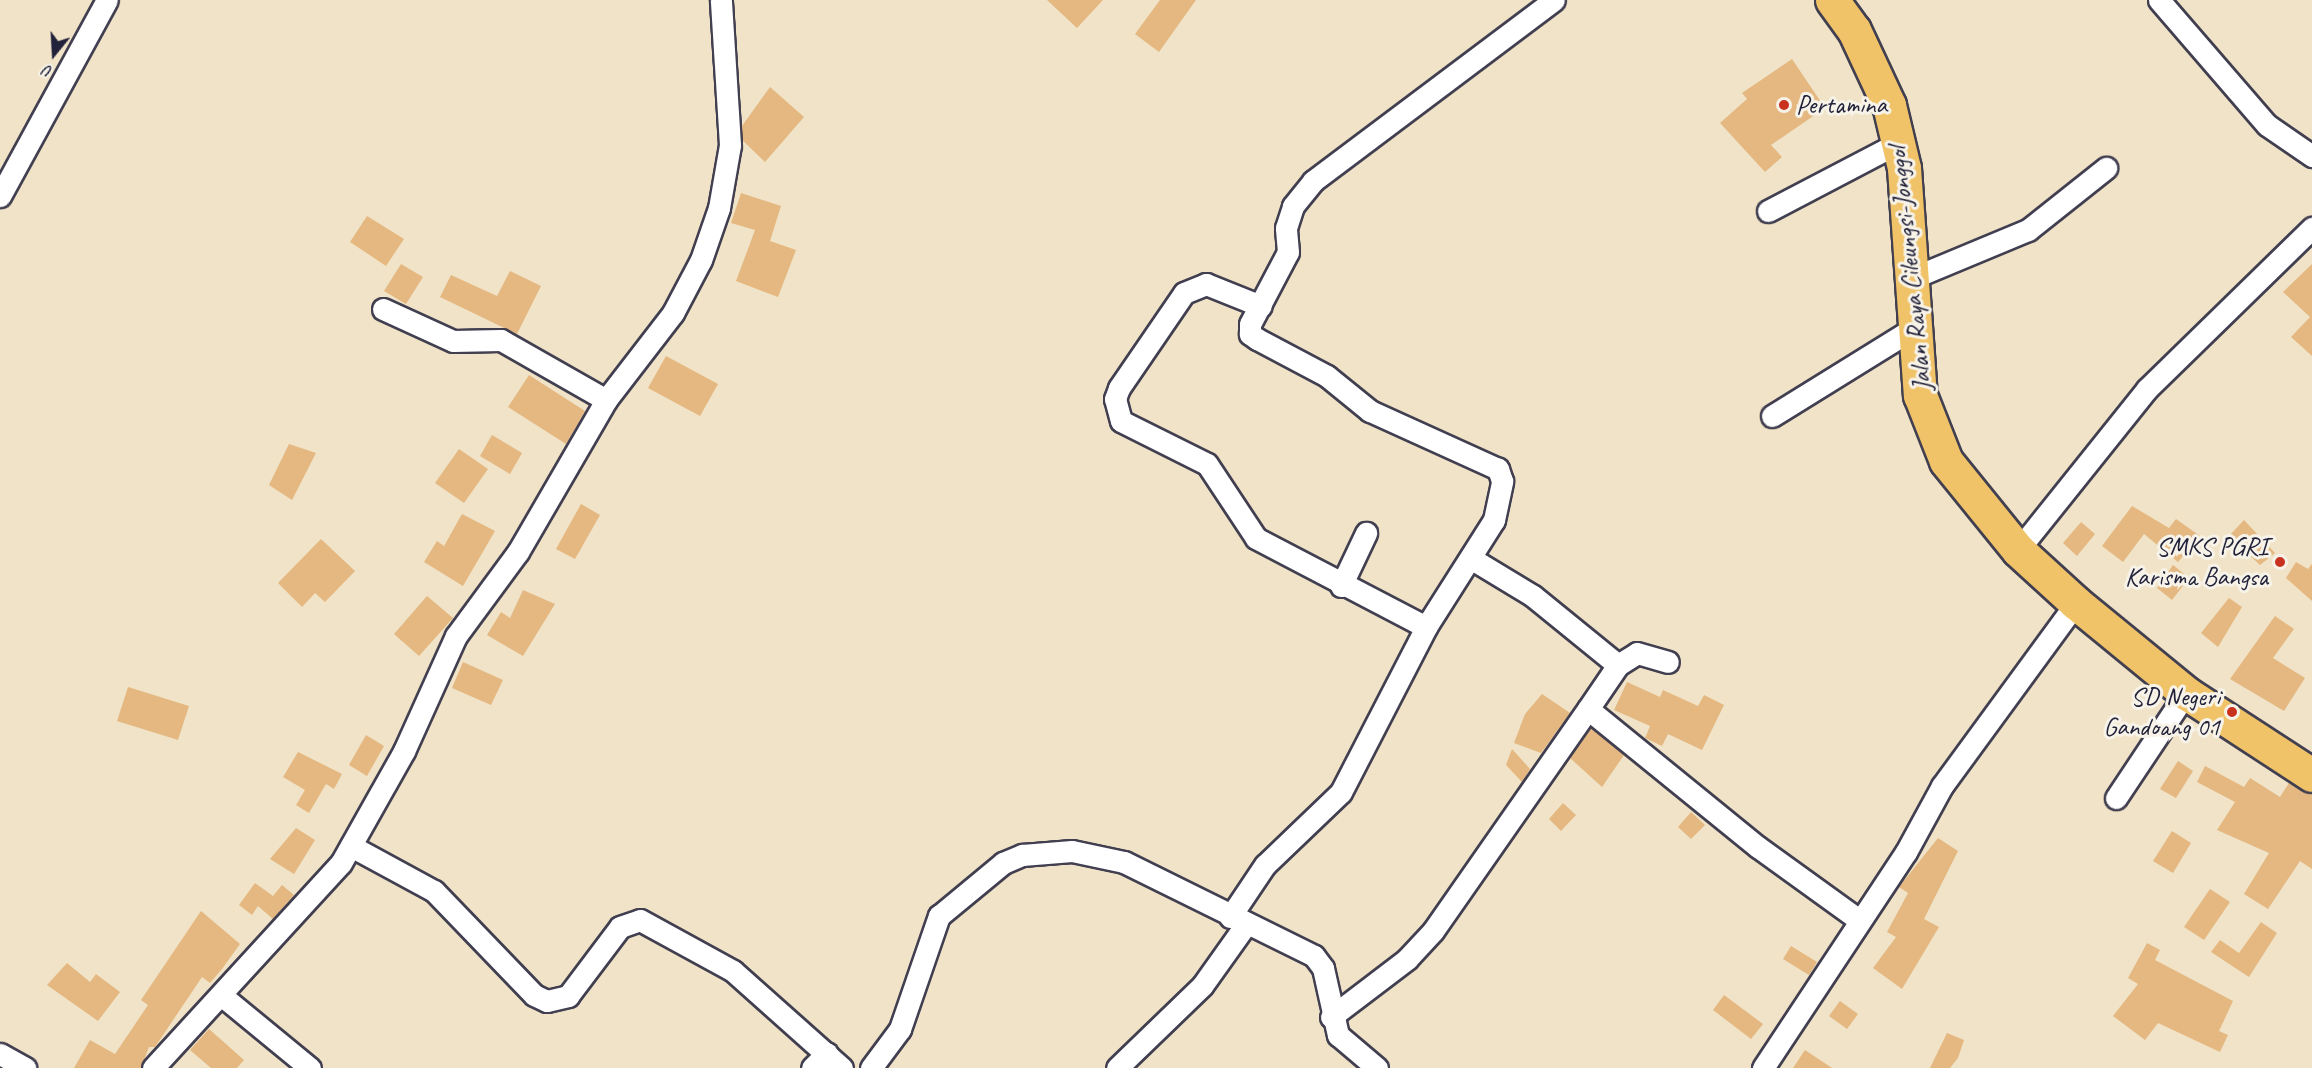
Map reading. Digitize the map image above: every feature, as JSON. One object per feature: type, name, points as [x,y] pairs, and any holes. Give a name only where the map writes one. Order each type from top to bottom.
[{"type":"main road","name":"Jalan Raya Cileungsi-Jonggol","points":[[1832,0],[1854,30],[1889,105],[1898,143],[1920,396],[1946,461],[2018,550],[2076,603],[2186,693],[2312,775]]},
{"type":"street","points":[[0,196],[107,0]]},
{"type":"street","points":[[153,1068],[297,917],[351,846],[404,751],[456,636],[518,552],[606,400],[673,313],[701,260],[719,208],[730,145],[721,0]]},
{"type":"street","points":[[1117,1068],[1202,986],[1238,921],[1265,865],[1341,792],[1425,627],[1472,559],[1500,502],[1498,469],[1370,411],[1327,376],[1257,339],[1249,329],[1288,252],[1286,228],[1293,206],[1313,181],[1554,0]]},
{"type":"street","points":[[2159,0],[2267,125],[2312,156]]},
{"type":"street","points":[[1768,211],[1898,143]]},
{"type":"street","points":[[1910,279],[2028,230],[2106,168]]},
{"type":"street","points":[[2018,550],[2146,388],[2312,228]]},
{"type":"street","points":[[1261,306],[1195,285],[1125,379],[1116,411],[1127,425],[1207,464],[1256,538],[1341,586],[1425,627]]},
{"type":"street","points":[[383,309],[453,341],[501,340],[606,400]]},
{"type":"street","points":[[1772,416],[1914,328]]},
{"type":"street","points":[[1341,586],[1366,533]]},
{"type":"street","points":[[1472,559],[1533,596],[1618,665]]},
{"type":"street","points":[[1764,1068],[1858,920],[1906,852],[1942,786],[2076,603]]},
{"type":"street","points":[[1331,1017],[1407,959],[1433,931],[1618,665],[1637,653],[1668,662]]},
{"type":"street","points":[[2116,798],[2186,693]]},
{"type":"street","points":[[1588,709],[1858,920]]},
{"type":"street","points":[[351,846],[434,891],[541,998],[568,996],[620,927],[640,920],[733,971],[835,1061]]},
{"type":"street","points":[[871,1068],[900,1029],[939,916],[1013,859],[1092,852],[1124,862],[1320,962],[1331,1017],[1338,1035],[1377,1068]]},
{"type":"street","points":[[221,995],[309,1068]]},
{"type":"street","points":[[0,1054],[26,1068]]},
{"type":"street","points":[[812,1068],[835,1061]]},
{"type":"building","points":[[1047,0],[1103,0],[1077,28]]},
{"type":"building","points":[[1160,0],[1196,0],[1159,52],[1135,34]]},
{"type":"building","points":[[1792,59],[1825,108],[1771,145],[1782,157],[1765,172],[1720,123],[1747,99],[1742,93]]},
{"type":"building","points":[[770,87],[804,117],[765,162],[742,140],[742,126]]},
{"type":"building","points":[[741,193],[781,206],[770,241],[796,250],[778,297],[736,281],[755,230],[731,223]]},
{"type":"building","points":[[367,216],[404,239],[386,266],[350,242]]},
{"type":"building","points":[[401,264],[423,277],[406,304],[384,291]]},
{"type":"building","points":[[2312,264],[2312,356],[2291,337],[2310,317],[2283,292]]},
{"type":"building","points":[[510,271],[541,286],[517,334],[440,297],[451,275],[497,296]]},
{"type":"building","points":[[666,356],[718,384],[700,416],[648,388]]},
{"type":"building","points":[[529,375],[585,411],[566,444],[508,407]]},
{"type":"building","points":[[492,435],[522,453],[510,474],[480,456]]},
{"type":"building","points":[[289,444],[316,453],[292,500],[269,485]]},
{"type":"building","points":[[459,449],[488,469],[464,503],[435,483]]},
{"type":"building","points":[[581,504],[600,515],[575,559],[556,549]]},
{"type":"building","points":[[2132,506],[2169,528],[2176,519],[2200,536],[2178,562],[2144,534],[2123,562],[2102,546]]},
{"type":"building","points":[[462,514],[495,531],[463,586],[424,562],[437,541],[444,546]]},
{"type":"building","points":[[2244,520],[2275,553],[2260,565],[2229,536]]},
{"type":"building","points":[[2081,522],[2095,534],[2077,556],[2063,543]]},
{"type":"building","points":[[321,539],[355,571],[325,602],[315,593],[302,607],[278,583]]},
{"type":"building","points":[[2296,562],[2308,569],[2312,564],[2312,601],[2286,578]]},
{"type":"building","points":[[2173,565],[2189,578],[2172,600],[2157,588]]},
{"type":"building","points":[[523,590],[555,604],[523,656],[487,635],[501,612],[510,618]]},
{"type":"building","points":[[427,596],[453,618],[419,656],[394,634]]},
{"type":"building","points":[[2229,598],[2242,607],[2218,647],[2201,633]]},
{"type":"building","points":[[2275,616],[2294,629],[2273,658],[2305,678],[2284,711],[2230,679]]},
{"type":"building","points":[[463,662],[503,680],[491,705],[452,688]]},
{"type":"building","points":[[1627,682],[1660,697],[1663,690],[1698,706],[1704,695],[1724,705],[1702,750],[1668,734],[1662,746],[1645,738],[1650,726],[1614,710]]},
{"type":"building","points":[[128,687],[189,706],[178,740],[117,721]]},
{"type":"building","points":[[1542,694],[1570,713],[1541,753],[1514,743],[1525,714]]},
{"type":"building","points":[[1591,728],[1624,755],[1602,787],[1570,758]]},
{"type":"building","points":[[366,735],[384,746],[367,776],[349,765]]},
{"type":"building","points":[[1512,749],[1530,769],[1522,782],[1506,765]]},
{"type":"building","points":[[298,752],[342,774],[334,789],[326,784],[309,813],[296,805],[305,790],[283,777]]},
{"type":"building","points":[[2178,761],[2193,771],[2176,798],[2160,789]]},
{"type":"building","points":[[2205,766],[2244,787],[2250,778],[2280,797],[2289,783],[2312,795],[2312,869],[2300,861],[2268,909],[2244,894],[2269,853],[2217,830],[2235,802],[2197,782]]},
{"type":"building","points":[[1563,803],[1576,815],[1561,831],[1549,819]]},
{"type":"building","points":[[1691,812],[1705,825],[1691,839],[1678,827]]},
{"type":"building","points":[[296,828],[315,840],[294,874],[270,859]]},
{"type":"building","points":[[2172,831],[2191,843],[2173,873],[2153,861]]},
{"type":"building","points":[[1938,838],[1958,851],[1924,919],[1939,927],[1902,989],[1873,968],[1896,937],[1887,932],[1908,893],[1899,887]]},
{"type":"building","points":[[255,883],[273,896],[282,885],[294,895],[273,919],[258,906],[252,915],[239,905]]},
{"type":"building","points":[[2210,889],[2230,902],[2204,940],[2184,927]]},
{"type":"building","points":[[201,911],[240,944],[222,969],[210,983],[202,977],[155,1047],[149,1047],[141,1068],[74,1068],[90,1040],[115,1054],[148,1005],[141,1000]]},
{"type":"building","points":[[2261,922],[2277,933],[2249,977],[2211,952],[2220,940],[2239,953]]},
{"type":"building","points":[[2147,943],[2160,950],[2155,960],[2233,1001],[2219,1031],[2228,1035],[2220,1052],[2158,1023],[2145,1040],[2113,1016],[2138,984],[2128,978]]},
{"type":"building","points":[[1791,946],[1817,962],[1809,975],[1783,959]]},
{"type":"building","points":[[67,963],[90,982],[96,974],[120,992],[98,1021],[47,985]]},
{"type":"building","points":[[1724,995],[1763,1024],[1751,1039],[1713,1010]]},
{"type":"building","points":[[1840,1001],[1858,1014],[1847,1029],[1829,1016]]},
{"type":"building","points":[[209,1029],[244,1060],[237,1068],[211,1068],[190,1050]]},
{"type":"building","points":[[1947,1033],[1964,1040],[1958,1058],[1950,1068],[1930,1068]]},
{"type":"building","points":[[1805,1050],[1832,1068],[1793,1068]]},
{"type":"place","name":"Pertamina","points":[[1784,105]]},
{"type":"place","name":"SMKS PGRI Karisma Bangsa","points":[[2280,562]]},
{"type":"place","name":"SD Negeri Gandoang 01","points":[[2232,712]]}]
